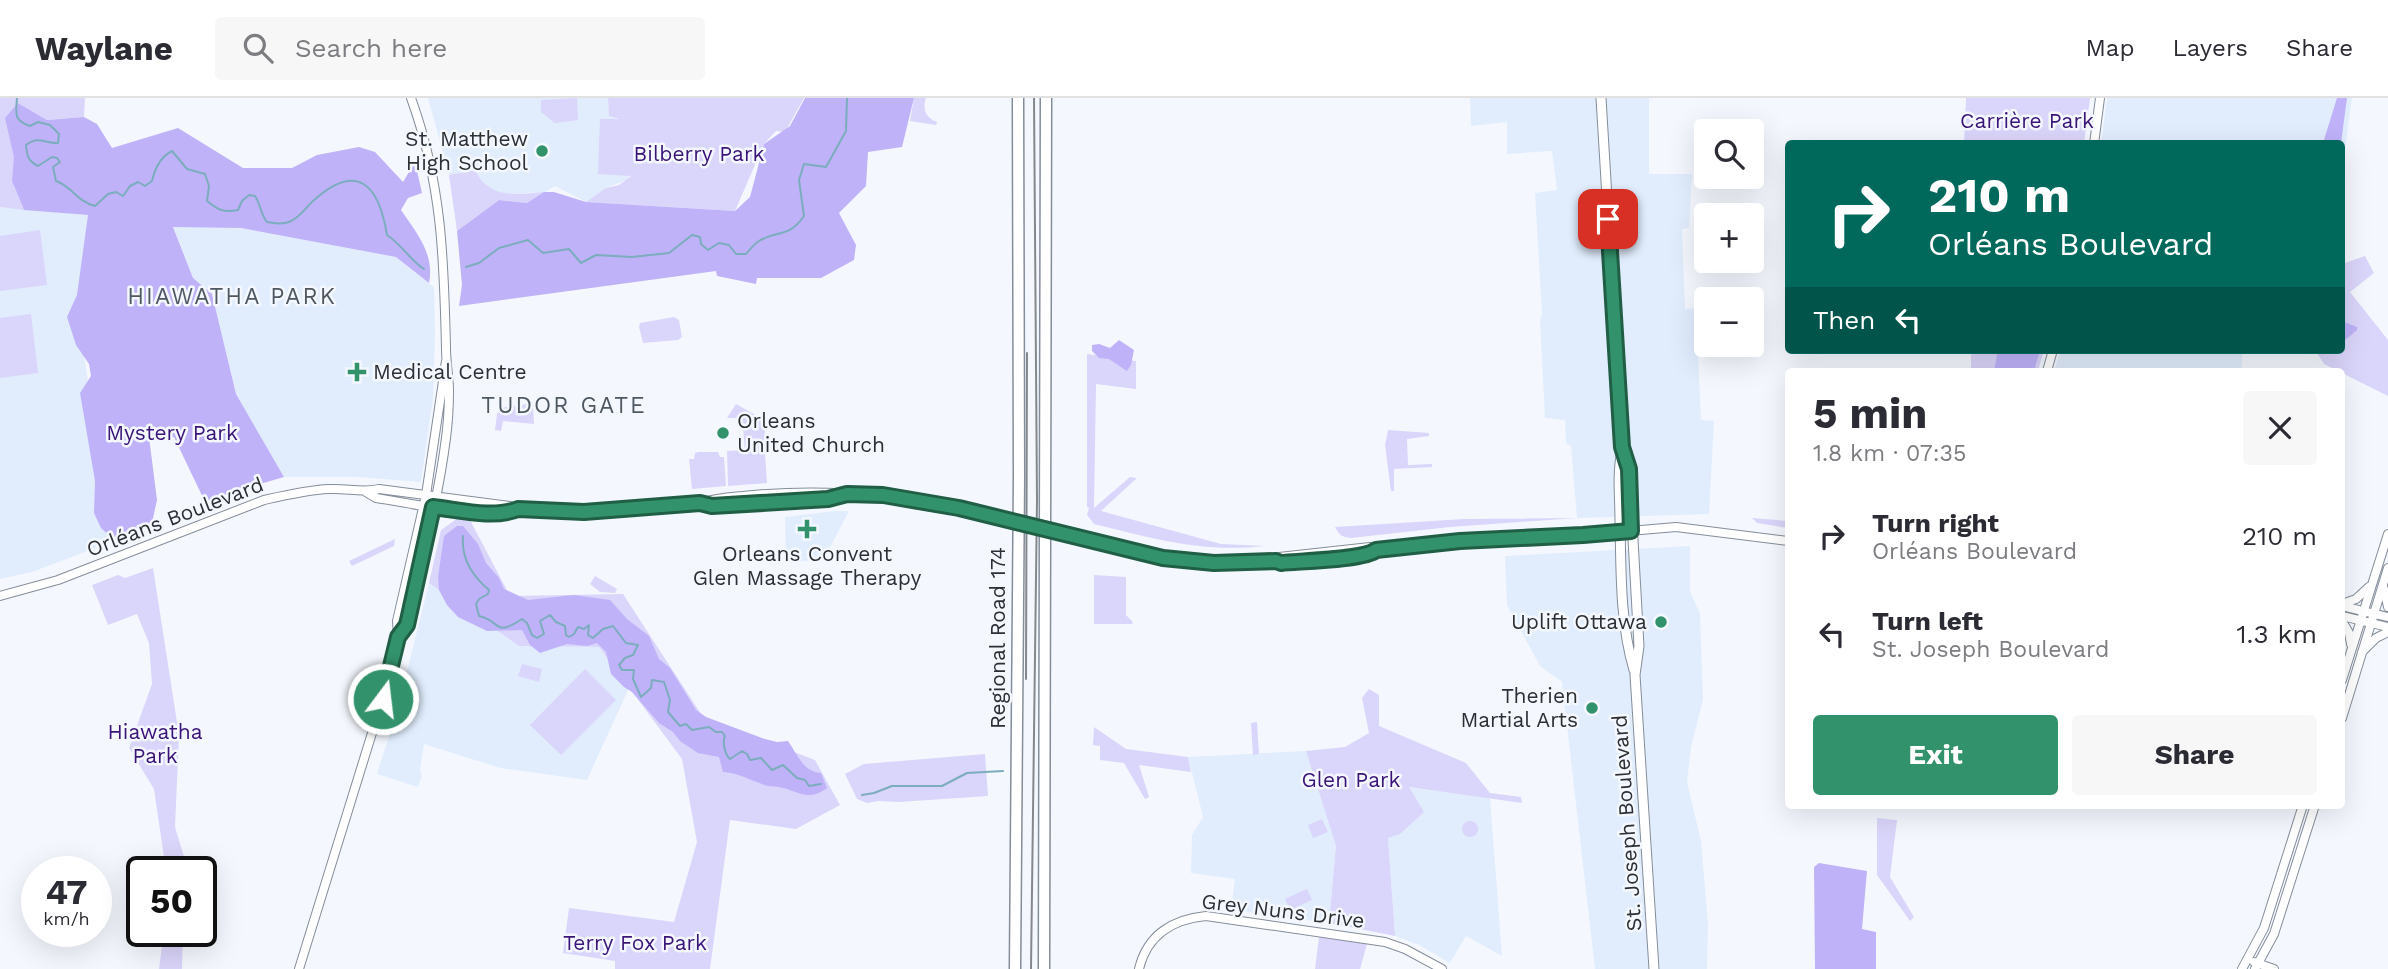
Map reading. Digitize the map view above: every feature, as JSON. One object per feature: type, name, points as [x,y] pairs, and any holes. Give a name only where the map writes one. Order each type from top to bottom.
[{"type":"highway","name":"Regional Road 174","points":[[1015,969],[1019,489],[1018,98]]},
{"type":"highway","points":[[1044,969],[1046,98]]},
{"type":"main road","points":[[398,637],[407,625],[436,497],[446,438],[449,390],[443,239],[432,175],[411,98]]},
{"type":"main road","name":"St. Joseph Boulevard","points":[[1601,98],[1622,447],[1618,470],[1620,532],[1628,646],[1635,675],[1654,969]]},
{"type":"main road","points":[[2095,140],[2100,98]]},
{"type":"main road","points":[[299,969],[385,691],[398,637],[397,621],[426,495],[446,361]]},
{"type":"main road","name":"St. Joseph Boulevard","points":[[1622,447],[1629,469],[1639,646],[1635,675]]},
{"type":"main road","name":"Orléans Boulevard","points":[[0,596],[15,594],[78,573],[264,500],[298,492],[331,489],[366,492],[379,489],[518,509],[584,512],[700,503],[712,506],[828,499],[847,494],[911,499],[1182,561],[1233,563],[1281,563],[1339,558],[1371,554],[1376,550],[1507,537],[1536,538],[1697,528],[1785,541]]},
{"type":"main road","name":"Orléans Boulevard","points":[[366,492],[376,498],[423,506],[488,512],[510,512],[518,509]]},
{"type":"main road","points":[[2345,670],[2388,534]]},
{"type":"main road","points":[[2345,707],[2388,568]]},
{"type":"main road","points":[[2345,604],[2356,599],[2373,582]]},
{"type":"main road","points":[[2384,582],[2388,607]]},
{"type":"main road","points":[[2345,606],[2388,617]]},
{"type":"main road","points":[[2345,619],[2388,629]]},
{"type":"main road","points":[[2345,625],[2351,638],[2350,652]]},
{"type":"main road","points":[[2360,654],[2388,629]]},
{"type":"main road","points":[[2274,969],[2244,965],[2267,920],[2302,809]]},
{"type":"main road","points":[[2257,966],[2274,934],[2314,809]]},
{"type":"main road","name":"Grey Nuns Drive","points":[[1139,969],[1149,945],[1165,928],[1184,920],[1206,916],[1385,942],[1405,949],[1442,969]]},
{"type":"shaded area","name":"St. Matthew High School","points":[[428,98],[608,98],[609,116],[626,122],[635,170],[626,180],[606,188],[586,202],[555,186],[545,192],[495,192],[484,185],[475,171],[449,175]]},
{"type":"shaded area","points":[[1470,98],[1649,98],[1649,174],[1692,174],[1689,228],[1682,229],[1685,309],[1694,308],[1694,357],[1698,357],[1701,420],[1714,421],[1709,514],[1577,518],[1571,446],[1566,443],[1565,420],[1545,418],[1535,193],[1557,190],[1552,151],[1507,154],[1507,122],[1471,126]]},
{"type":"shaded area","points":[[2107,98],[2352,98],[2345,150],[2345,140],[2102,140]]},
{"type":"shaded area","points":[[0,207],[88,215],[82,344],[114,541],[32,572],[0,579]]},
{"type":"shaded area","points":[[173,226],[241,228],[396,257],[434,287],[433,398],[421,482],[358,477],[284,477],[236,394],[212,294],[193,278]]},
{"type":"shaded area","points":[[2060,354],[2243,354],[2241,368],[2055,368]]},
{"type":"shaded area","points":[[849,511],[824,559],[786,563],[785,517]]},
{"type":"shaded area","points":[[1690,546],[1690,591],[1700,614],[1703,700],[1691,747],[1687,782],[1701,841],[1708,925],[1707,969],[1595,969],[1562,682],[1540,666],[1507,605],[1505,556]]},
{"type":"shaded area","points":[[429,583],[519,646],[599,647],[629,688],[587,780],[500,768],[424,744],[420,771],[422,776],[418,787],[377,774],[398,707]]},
{"type":"shaded area","points":[[1306,751],[1336,846],[1329,923],[1231,910],[1235,879],[1191,873],[1192,835],[1203,817],[1188,757]]},
{"type":"shaded area","points":[[1384,784],[1490,798],[1502,956],[1466,936],[1450,963],[1419,945],[1395,936]]},
{"type":"green space","points":[[0,98],[85,98],[84,117],[47,120],[18,103],[23,166],[14,186],[24,210],[0,207]]},
{"type":"green space","points":[[577,98],[578,120],[555,123],[541,112],[541,100]]},
{"type":"green space","name":"Bilberry Park","points":[[608,98],[804,98],[785,132],[776,131],[764,144],[735,211],[586,202],[606,188],[619,185],[631,176],[598,174],[600,119],[619,119],[609,116]]},
{"type":"green space","points":[[805,98],[914,98],[902,147],[868,152],[866,186],[839,213],[856,245],[854,260],[821,278],[757,278],[756,284],[717,276],[716,271],[459,306],[462,285],[457,231],[499,200],[527,203],[544,192],[554,192],[586,202],[735,211],[750,197],[764,144],[790,126]]},
{"type":"green space","points":[[914,98],[926,98],[926,113],[937,122],[936,125],[910,121]]},
{"type":"green space","name":"Carrière Park","points":[[1966,98],[2090,98],[2084,140],[1964,140]]},
{"type":"green space","points":[[2337,98],[2347,98],[2341,140],[2324,140]]},
{"type":"green space","name":"Mystery Park","points":[[18,103],[47,120],[84,117],[97,124],[112,148],[178,128],[243,168],[292,168],[317,155],[359,147],[375,152],[403,182],[415,162],[422,193],[408,198],[401,210],[427,253],[429,283],[396,257],[241,228],[173,227],[193,278],[212,294],[236,394],[284,477],[229,493],[206,504],[174,437],[149,437],[157,500],[152,523],[113,539],[101,528],[94,513],[95,481],[80,393],[91,376],[89,364],[76,345],[67,317],[77,295],[88,215],[24,210],[12,181],[14,157],[5,118]]},
{"type":"green space","points":[[475,170],[481,180],[496,191],[515,194],[545,192],[527,203],[499,200],[457,231],[449,175]]},
{"type":"green space","points":[[40,230],[47,285],[0,291],[0,236]]},
{"type":"green space","points":[[2365,256],[2374,273],[2350,292],[2388,340],[2388,396],[2345,374],[2345,368],[2332,368],[2324,364],[2318,354],[2345,354],[2345,263]]},
{"type":"green space","points":[[31,314],[38,373],[0,378],[0,318]]},
{"type":"green space","points":[[674,317],[679,320],[682,337],[678,340],[643,343],[640,323]]},
{"type":"green space","points":[[2345,322],[2357,327],[2345,340]]},
{"type":"green space","points":[[1119,340],[1134,350],[1127,371],[1109,359],[1099,358],[1092,351],[1092,345],[1099,344],[1110,348]]},
{"type":"green space","points":[[1087,354],[1136,361],[1136,389],[1096,384],[1094,508],[1130,477],[1137,478],[1101,511],[1221,544],[1265,546],[1199,546],[1094,524],[1087,515]]},
{"type":"green space","points":[[1971,354],[2043,354],[2039,368],[1971,368]]},
{"type":"green space","points":[[1997,354],[2039,354],[2035,368],[1995,368]]},
{"type":"green space","points":[[528,404],[533,407],[534,424],[503,421],[501,431],[495,430],[500,408]]},
{"type":"green space","points":[[736,404],[766,421],[764,440],[767,483],[728,486],[727,451],[745,450],[742,418],[727,418]]},
{"type":"green space","points":[[1388,430],[1429,433],[1429,436],[1407,439],[1408,465],[1432,464],[1432,467],[1394,469],[1394,491],[1391,491],[1385,445]]},
{"type":"green space","points":[[718,452],[720,457],[724,457],[726,486],[692,489],[689,459],[694,459],[695,453]]},
{"type":"green space","name":"Terry Fox Park","points":[[458,518],[470,520],[510,596],[623,594],[703,717],[815,760],[840,805],[796,829],[730,820],[710,969],[615,969],[615,961],[563,953],[569,908],[674,922],[697,842],[682,759],[599,647],[519,646],[429,583],[441,530]]},
{"type":"green space","points":[[1577,518],[1450,527],[1351,538],[1341,535],[1335,527],[1464,519]]},
{"type":"green space","points":[[1752,518],[1785,521],[1785,528],[1757,523]]},
{"type":"green space","points":[[457,526],[463,526],[478,544],[486,563],[499,578],[504,589],[528,600],[574,595],[610,600],[627,619],[649,636],[659,659],[670,668],[696,710],[706,717],[765,739],[788,741],[805,766],[821,773],[827,788],[808,795],[766,786],[723,772],[719,757],[698,753],[680,741],[611,674],[606,652],[597,643],[587,646],[567,644],[540,653],[530,645],[522,630],[487,631],[458,617],[439,590],[438,577],[444,536]]},
{"type":"green space","points":[[395,539],[394,546],[352,566],[349,561]]},
{"type":"green space","name":"Hiawatha Park","points":[[153,568],[179,735],[175,827],[184,856],[164,856],[154,789],[129,748],[152,684],[149,643],[137,614],[108,625],[92,585],[118,575],[125,578]]},
{"type":"green space","points":[[1094,575],[1126,577],[1126,615],[1132,624],[1094,624]]},
{"type":"green space","points":[[595,576],[617,589],[615,593],[600,592],[590,584]]},
{"type":"green space","points":[[522,664],[542,669],[539,682],[518,676]]},
{"type":"green space","points":[[585,669],[616,700],[561,755],[530,725]]},
{"type":"green space","name":"Glen Park","points":[[1369,689],[1379,695],[1379,726],[1466,763],[1490,793],[1521,797],[1522,803],[1409,787],[1424,812],[1400,834],[1388,838],[1395,936],[1329,923],[1336,846],[1306,751],[1345,747],[1369,733],[1362,698]]},
{"type":"green space","points":[[1257,722],[1259,754],[1253,755],[1251,723]]},
{"type":"green space","points":[[1094,727],[1126,749],[1188,757],[1191,772],[1139,765],[1149,797],[1145,799],[1124,763],[1100,760],[1100,746],[1093,745]]},
{"type":"green space","points":[[985,754],[988,796],[867,803],[857,799],[845,774],[864,764]]},
{"type":"green space","points":[[1877,818],[1897,820],[1890,877],[1914,917],[1910,921],[1877,875]]},
{"type":"green space","points":[[1322,819],[1328,832],[1313,838],[1308,825]]},
{"type":"green space","points":[[1467,821],[1473,821],[1478,829],[1476,835],[1467,837],[1462,832],[1462,826]]},
{"type":"green space","points":[[1819,863],[1867,871],[1862,929],[1876,932],[1876,969],[1815,969],[1814,867]]},
{"type":"green space","points":[[1307,889],[1312,900],[1290,910],[1285,899]]},
{"type":"green space","points":[[1319,937],[1367,944],[1360,969],[1315,969]]},
{"type":"green space","points":[[162,947],[183,947],[182,969],[159,969]]},
{"type":"waterway","points":[[17,98],[18,119],[30,126],[38,122],[50,125],[59,134],[58,143],[38,140],[26,145],[30,160],[38,166],[52,157],[57,158],[60,162],[53,167],[56,181],[89,204],[95,206],[108,194],[116,192],[123,196],[130,186],[138,182],[145,186],[152,181],[161,160],[172,151],[187,169],[205,174],[209,186],[207,201],[211,204],[225,211],[238,210],[249,195],[255,196],[267,222],[283,223],[293,220],[329,189],[342,182],[354,181],[364,184],[372,192],[387,235],[424,269]]},
{"type":"waterway","points":[[466,267],[479,263],[499,248],[528,240],[543,253],[569,249],[581,263],[596,255],[632,257],[669,253],[692,235],[700,237],[701,244],[708,250],[719,243],[729,245],[736,254],[746,254],[759,241],[793,228],[804,216],[799,180],[804,164],[826,167],[846,131],[847,98]]},
{"type":"waterway","points":[[463,536],[466,560],[477,579],[489,590],[476,604],[479,616],[502,628],[522,619],[537,638],[544,634],[540,621],[550,615],[565,626],[566,635],[569,637],[578,627],[584,629],[589,625],[588,635],[593,638],[603,629],[613,626],[626,643],[638,645],[633,655],[625,658],[619,665],[622,670],[634,670],[633,679],[641,697],[651,688],[652,680],[664,682],[670,700],[668,712],[680,726],[686,724],[692,730],[709,727],[716,732],[722,732],[725,736],[725,752],[730,759],[742,751],[750,760],[761,758],[772,770],[783,765],[797,778],[805,780],[809,786],[821,784]]},
{"type":"waterway","points":[[862,795],[892,786],[942,786],[967,773],[1003,771]]},
{"type":"tram line","points":[[1031,969],[1037,500],[1034,98]]},
{"type":"tram line","points":[[1026,679],[1027,353]]},
{"type":"place","name":"St. Matthew High School","points":[[542,151]]},
{"type":"place","name":"Medical Centre","points":[[357,372]]},
{"type":"place","name":"Orleans United Church","points":[[723,433]]},
{"type":"place","name":"Orleans Convent Glen Massage Therapy","points":[[807,529]]},
{"type":"place","name":"Uplift Ottawa","points":[[1661,622]]},
{"type":"place","name":"Therien Martial Arts","points":[[1592,708]]},
{"type":"district","name":"HIAWATHA PARK","points":[[232,296]]},
{"type":"district","name":"TUDOR GATE","points":[[564,405]]},
{"type":"route","points":[[383,699],[398,637],[407,625],[433,507],[488,512],[510,512],[518,509],[584,512],[700,503],[712,506],[828,499],[847,494],[883,495],[959,508],[1142,554],[1214,563],[1281,563],[1339,558],[1371,554],[1376,550],[1460,541],[1631,531],[1629,469],[1622,447],[1608,219]]}]
